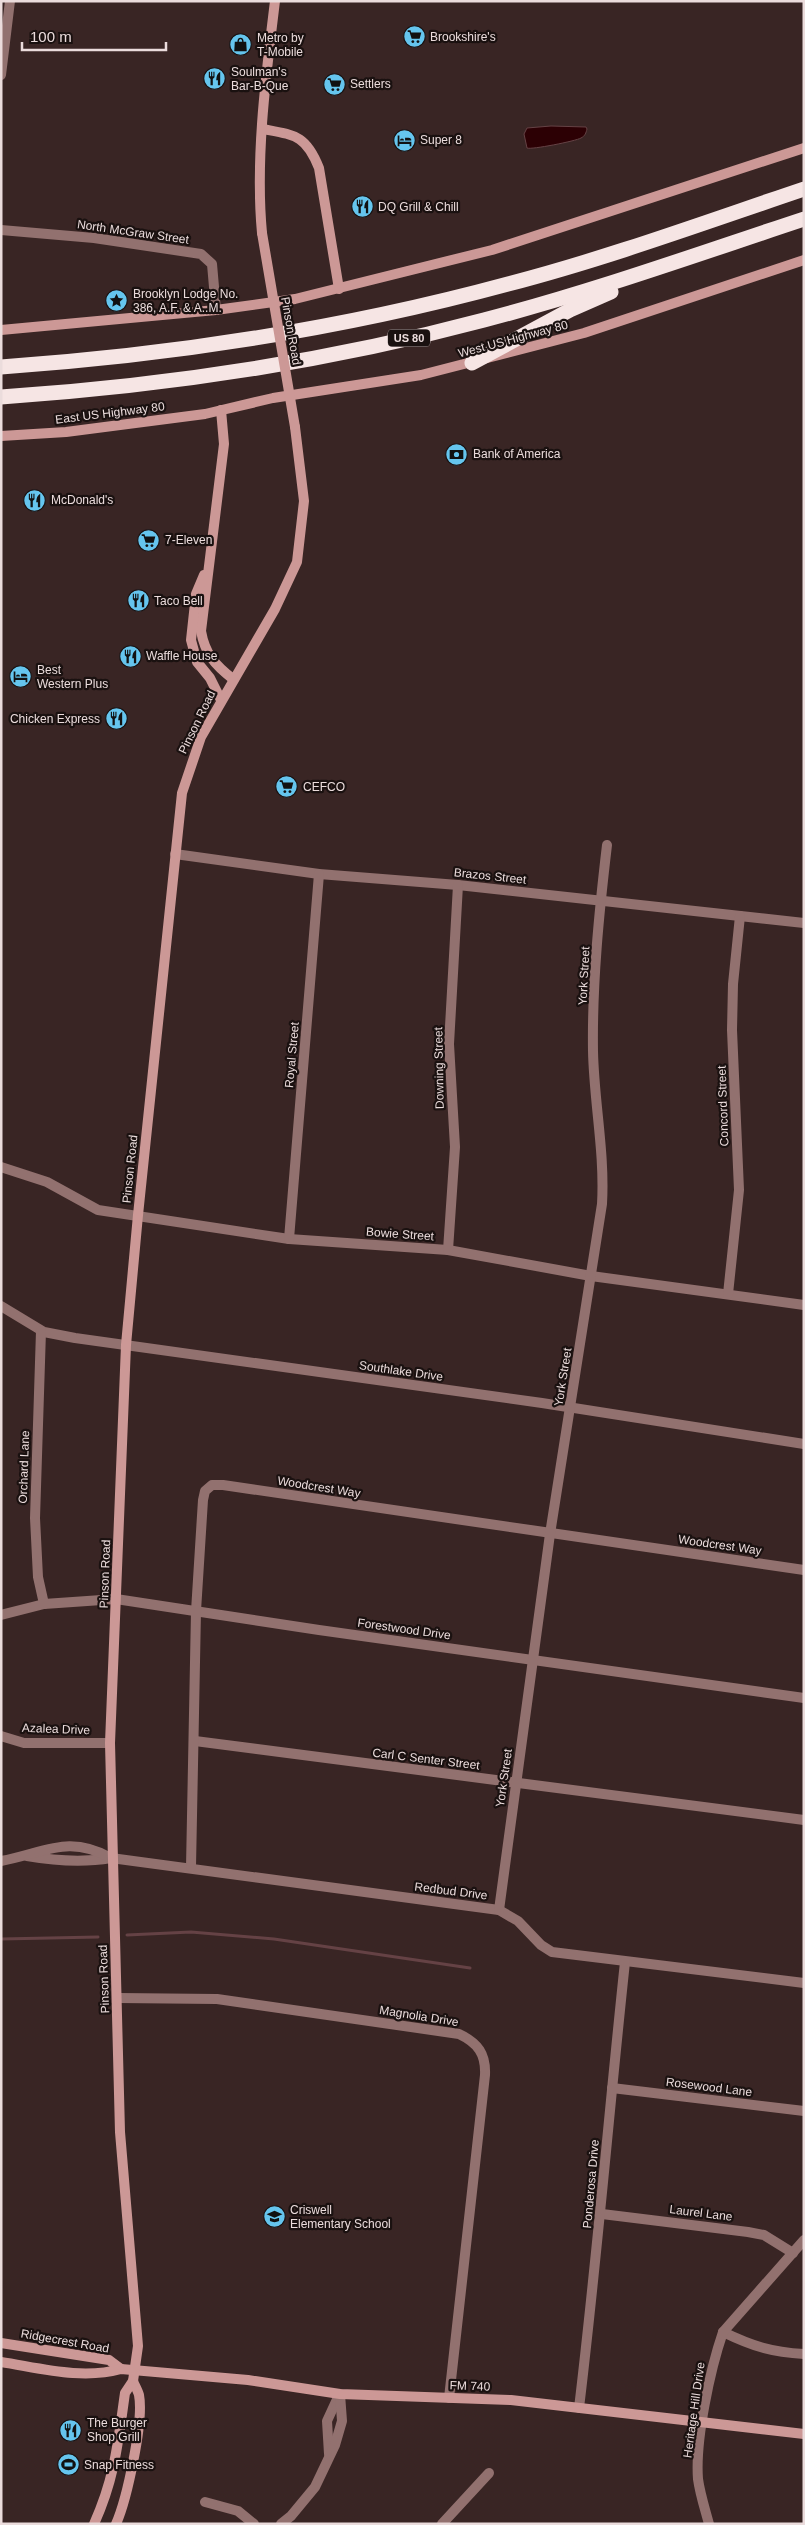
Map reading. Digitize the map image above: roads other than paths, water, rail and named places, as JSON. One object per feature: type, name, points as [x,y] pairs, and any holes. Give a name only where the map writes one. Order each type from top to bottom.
[{"type":"highway","points":[[709,221],[804,181]]},
{"type":"highway","name":"US 80","points":[[1,367],[166,352],[348,322],[509,284],[804,189]]},
{"type":"highway","name":"US 80","points":[[1,397],[168,381],[261,368],[368,347],[505,314],[695,256],[804,219]]},
{"type":"highway","points":[[472,363],[588,302],[648,279],[695,256]]},
{"type":"main road","name":"Pinson Road","points":[[133,2377],[138,2346],[121,2150],[118,1998],[111,1858],[110,1743],[126,1345],[174,854],[188,768],[201,737],[275,609],[297,562],[304,501],[295,427],[258,200],[275,1]]},
{"type":"main road","points":[[263,129],[295,136],[308,147],[315,158],[319,168],[339,289]]},
{"type":"main road","points":[[1,330],[216,310],[295,299],[492,250],[804,148]]},
{"type":"main road","name":"West US Highway 80","points":[[221,410],[273,398],[402,379],[472,363],[584,333],[804,260]]},
{"type":"main road","points":[[221,410],[224,444],[201,621],[202,639],[210,658],[233,679]]},
{"type":"main road","name":"East US Highway 80","points":[[1,436],[66,432],[221,410]]},
{"type":"main road","points":[[209,562],[196,594],[191,640],[197,662],[210,678],[221,700]]},
{"type":"main road","name":"Ridgecrest Road","points":[[1,2343],[109,2360],[133,2377]]},
{"type":"main road","name":"Ridgecrest Road","points":[[1,2362],[82,2374],[106,2374],[121,2369]]},
{"type":"main road","points":[[98,2522],[112,2478],[125,2393],[133,2377]]},
{"type":"main road","points":[[116,2524],[127,2486],[138,2424],[139,2395],[133,2377]]},
{"type":"main road","name":"FM 740","points":[[133,2377],[248,2380],[340,2394],[511,2400],[804,2434]]},
{"type":"street","points":[[1,74],[10,1]]},
{"type":"street","name":"North McGraw Street","points":[[1,230],[94,238],[201,254],[212,264],[216,310]]},
{"type":"street","name":"York Street","points":[[498,1910],[535,1659],[550,1534],[602,1204],[604,1182],[595,1101],[593,1049],[601,900],[607,845]]},
{"type":"street","name":"Brazos Street","points":[[174,854],[319,874],[458,885],[804,923]]},
{"type":"street","name":"Royal Street","points":[[289,1239],[319,874]]},
{"type":"street","name":"Downing Street","points":[[448,1250],[455,1147],[449,1044],[458,885]]},
{"type":"street","name":"Concord Street","points":[[728,1294],[739,1190],[732,1030],[733,984],[740,916]]},
{"type":"street","name":"Bowie Street","points":[[1,1167],[47,1182],[98,1210],[289,1239],[448,1250],[591,1276],[804,1305]]},
{"type":"street","name":"Southlake Drive","points":[[1,1306],[41,1330],[126,1345],[571,1408],[804,1444]]},
{"type":"street","name":"Orchard Lane","points":[[41,1330],[34,1518],[38,1577],[44,1604]]},
{"type":"street","name":"Woodcrest Way","points":[[191,1867],[196,1611],[203,1500],[205,1491],[212,1485],[233,1486],[804,1570]]},
{"type":"street","name":"Forestwood Drive","points":[[1,1615],[44,1604],[116,1599],[804,1698]]},
{"type":"street","name":"Azalea Drive","points":[[1,1736],[24,1742],[110,1743]]},
{"type":"street","name":"Carl C Senter Street","points":[[194,1741],[804,1820]]},
{"type":"street","name":"Redbud Drive","points":[[1,1861],[27,1856],[50,1848],[77,1845],[96,1850],[111,1858]]},
{"type":"street","name":"Redbud Drive","points":[[27,1856],[51,1861],[86,1862],[111,1858],[191,1867],[498,1910],[518,1921],[541,1945],[552,1952],[804,1984]]},
{"type":"street","name":"Ponderosa Drive","points":[[579,2408],[602,2214],[625,1962]]},
{"type":"street","name":"Magnolia Drive","points":[[118,1998],[217,1999],[313,2012],[459,2034],[472,2040],[481,2050],[486,2061],[485,2075],[450,2398]]},
{"type":"street","name":"Rosewood Lane","points":[[612,2088],[804,2111]]},
{"type":"street","name":"Laurel Lane","points":[[602,2214],[764,2235],[792,2253]]},
{"type":"street","name":"Heritage Hill Drive","points":[[709,2524],[698,2479],[703,2422],[712,2364],[723,2332],[804,2240]]},
{"type":"street","points":[[723,2332],[752,2346],[775,2352],[804,2354]]},
{"type":"street","points":[[281,2524],[291,2516],[315,2487],[329,2454],[335,2445],[342,2421],[340,2394]]},
{"type":"street","points":[[442,2524],[489,2473]]},
{"type":"street","points":[[205,2502],[238,2511],[254,2524]]},
{"type":"waterway","points":[[127,1935],[191,1932],[274,1939],[470,1968]]},
{"type":"waterway","points":[[1,1939],[98,1937]]},
{"type":"place","name":"Brookshire's","points":[[414,37]]},
{"type":"place","name":"Metro by T-Mobile","points":[[241,45]]},
{"type":"place","name":"Soulman's Bar-B-Que","points":[[215,79]]},
{"type":"place","name":"Settlers","points":[[334,84]]},
{"type":"place","name":"Super 8","points":[[404,140]]},
{"type":"place","name":"DQ Grill & Chill","points":[[362,207]]},
{"type":"place","name":"Brooklyn Lodge No. 386, A.F. & A..M.","points":[[117,301]]},
{"type":"place","name":"Bank of America","points":[[457,454]]},
{"type":"place","name":"McDonald's","points":[[35,500]]},
{"type":"place","name":"7-Eleven","points":[[149,540]]},
{"type":"place","name":"Taco Bell","points":[[138,601]]},
{"type":"place","name":"Waffle House","points":[[130,656]]},
{"type":"place","name":"Best Western Plus","points":[[21,677]]},
{"type":"place","name":"Chicken Express","points":[[116,719]]},
{"type":"place","name":"CEFCO","points":[[287,787]]},
{"type":"place","name":"Criswell Elementary School","points":[[274,2217]]},
{"type":"place","name":"The Burger Shop Grill","points":[[71,2430]]},
{"type":"place","name":"Snap Fitness","points":[[68,2465]]}]
